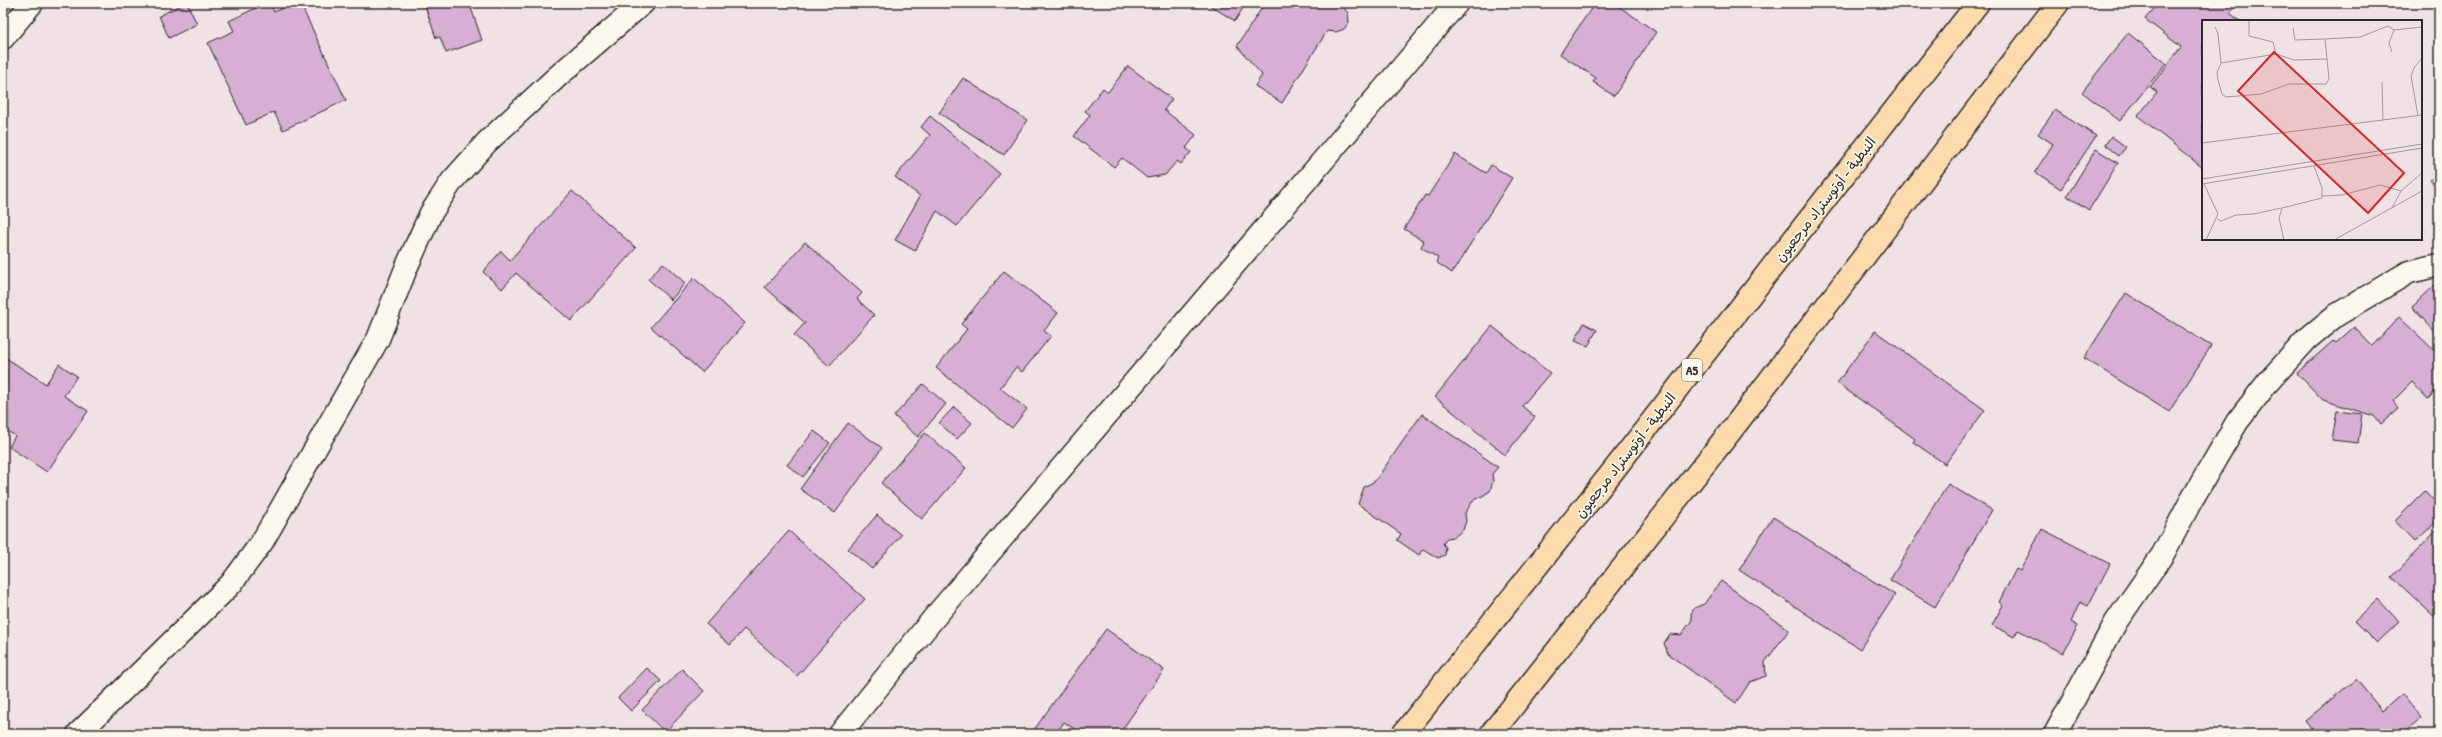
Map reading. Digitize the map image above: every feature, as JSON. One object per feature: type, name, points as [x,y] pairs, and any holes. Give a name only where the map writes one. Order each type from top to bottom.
[{"type":"highway","name":"النبطية - أوتوستراد مرجعيون","points":[[1403,734],[1613,471],[1978,3]]},
{"type":"highway","points":[[1491,734],[1730,432],[2058,3]]},
{"type":"street","points":[[3,38],[32,3]]},
{"type":"street","points":[[78,734],[231,584],[262,542],[378,339],[406,266],[431,213],[452,181],[487,142],[558,76],[643,3]]},
{"type":"street","points":[[840,734],[938,612],[1457,3]]},
{"type":"street","points":[[2055,734],[2116,622],[2163,554],[2191,501],[2237,422],[2268,382],[2307,339],[2335,316],[2409,272],[2439,265]]},
{"type":"building","points":[[187,3],[197,24],[169,38],[159,16]]},
{"type":"building","points":[[266,3],[270,3],[274,12],[293,3],[300,3],[346,100],[283,130],[274,112],[246,125],[208,43],[234,31],[229,21]]},
{"type":"building","points":[[424,3],[484,3],[471,8],[482,40],[446,53],[440,37],[436,38]]},
{"type":"building","points":[[1206,3],[1246,3],[1235,21]]},
{"type":"building","points":[[1265,3],[1344,3],[1342,6],[1348,13],[1349,22],[1344,29],[1336,32],[1327,31],[1282,103],[1255,86],[1262,75],[1237,46]]},
{"type":"building","points":[[1595,3],[1614,3],[1656,32],[1614,96],[1593,82],[1596,78],[1560,54]]},
{"type":"building","points":[[2159,3],[2239,3],[2230,13],[2239,20],[2202,20],[2202,167],[2138,116],[2157,92],[2150,87],[2181,47],[2145,19]]},
{"type":"building","points":[[2128,33],[2166,63],[2120,121],[2082,92]]},
{"type":"building","points":[[1128,66],[1172,99],[1164,110],[1196,135],[1186,148],[1191,152],[1181,164],[1177,161],[1165,175],[1147,178],[1122,158],[1114,167],[1074,136],[1090,115],[1085,111],[1103,88],[1108,92]]},
{"type":"building","points":[[963,78],[1027,120],[1004,155],[939,113]]},
{"type":"building","points":[[2055,110],[2096,136],[2061,189],[2035,172],[2053,144],[2038,134]]},
{"type":"building","points":[[930,116],[1000,174],[957,226],[937,211],[915,251],[895,240],[920,196],[895,177],[930,135],[921,127]]},
{"type":"building","points":[[2111,136],[2126,147],[2119,156],[2105,145]]},
{"type":"building","points":[[2096,149],[2118,163],[2089,210],[2067,196]]},
{"type":"building","points":[[1455,154],[1486,173],[1491,165],[1512,178],[1452,273],[1436,262],[1438,258],[1421,247],[1424,241],[1404,229],[1425,195],[1428,196]]},
{"type":"building","points":[[2439,172],[2439,190],[2430,180]]},
{"type":"building","points":[[572,191],[636,248],[571,321],[516,273],[502,289],[483,272],[501,251],[510,260]]},
{"type":"building","points":[[805,242],[862,293],[857,299],[874,315],[829,366],[794,335],[805,323],[765,287]]},
{"type":"building","points":[[663,263],[685,283],[671,300],[648,279]]},
{"type":"building","points":[[1004,271],[1058,313],[1044,331],[1051,336],[1022,372],[1016,367],[1000,388],[1027,409],[1012,428],[936,368],[967,329],[961,324]]},
{"type":"building","points":[[694,278],[745,323],[702,372],[651,327]]},
{"type":"building","points":[[2435,285],[2439,289],[2439,336],[2412,307]]},
{"type":"building","points":[[2126,293],[2211,346],[2169,412],[2084,358]]},
{"type":"building","points":[[2399,317],[2439,355],[2439,387],[2428,399],[2412,382],[2393,401],[2399,408],[2381,424],[2374,416],[2323,400],[2297,373],[2333,341],[2336,343],[2354,327],[2372,346]]},
{"type":"building","points":[[1584,323],[1597,330],[1588,346],[1575,340]]},
{"type":"building","points":[[1492,326],[1550,373],[1522,406],[1535,417],[1505,455],[1435,397]]},
{"type":"building","points":[[1875,331],[1985,410],[1945,464],[1913,442],[1915,439],[1837,383]]},
{"type":"building","points":[[3,356],[46,384],[59,364],[77,376],[64,396],[88,411],[47,472],[9,447],[15,436],[3,428]]},
{"type":"building","points":[[923,384],[946,404],[918,437],[894,416]]},
{"type":"building","points":[[954,407],[972,423],[957,439],[939,423]]},
{"type":"building","points":[[2337,411],[2362,414],[2358,443],[2332,440]]},
{"type":"building","points":[[1422,414],[1498,467],[1492,474],[1493,481],[1490,491],[1481,497],[1475,498],[1465,513],[1466,521],[1463,530],[1454,537],[1447,538],[1443,544],[1446,547],[1445,555],[1438,558],[1423,549],[1419,555],[1397,540],[1401,534],[1358,504],[1364,487],[1375,481]]},
{"type":"building","points":[[848,423],[882,448],[835,513],[800,489]]},
{"type":"building","points":[[814,431],[830,443],[803,477],[787,465]]},
{"type":"building","points":[[925,433],[966,468],[922,519],[881,483]]},
{"type":"building","points":[[1948,484],[1992,510],[1935,607],[1890,580]]},
{"type":"building","points":[[2425,491],[2439,506],[2439,519],[2415,542],[2395,521]]},
{"type":"building","points":[[877,515],[901,535],[872,569],[848,549]]},
{"type":"building","points":[[1773,517],[1895,595],[1860,649],[1739,570]]},
{"type":"building","points":[[2439,528],[2439,621],[2392,577]]},
{"type":"building","points":[[2042,529],[2110,564],[2088,606],[2080,602],[2071,622],[2078,626],[2063,653],[2018,630],[2014,637],[1992,625],[2003,605],[1999,602],[2016,569],[2020,571]]},
{"type":"building","points":[[789,531],[865,599],[797,676],[744,629],[730,645],[706,624]]},
{"type":"building","points":[[1721,581],[1789,630],[1765,662],[1766,676],[1750,682],[1736,703],[1668,654],[1664,643],[1670,634],[1681,635],[1692,620],[1691,614],[1694,608],[1704,604]]},
{"type":"building","points":[[2378,599],[2399,622],[2377,643],[2355,621]]},
{"type":"building","points":[[1106,629],[1164,670],[1119,734],[1082,734],[1064,722],[1056,734],[1031,734]]},
{"type":"building","points":[[647,668],[661,681],[631,711],[618,698]]},
{"type":"building","points":[[682,669],[704,691],[665,732],[642,710]]},
{"type":"building","points":[[2356,679],[2382,711],[2402,694],[2421,718],[2402,734],[2315,734],[2305,721]]}]
